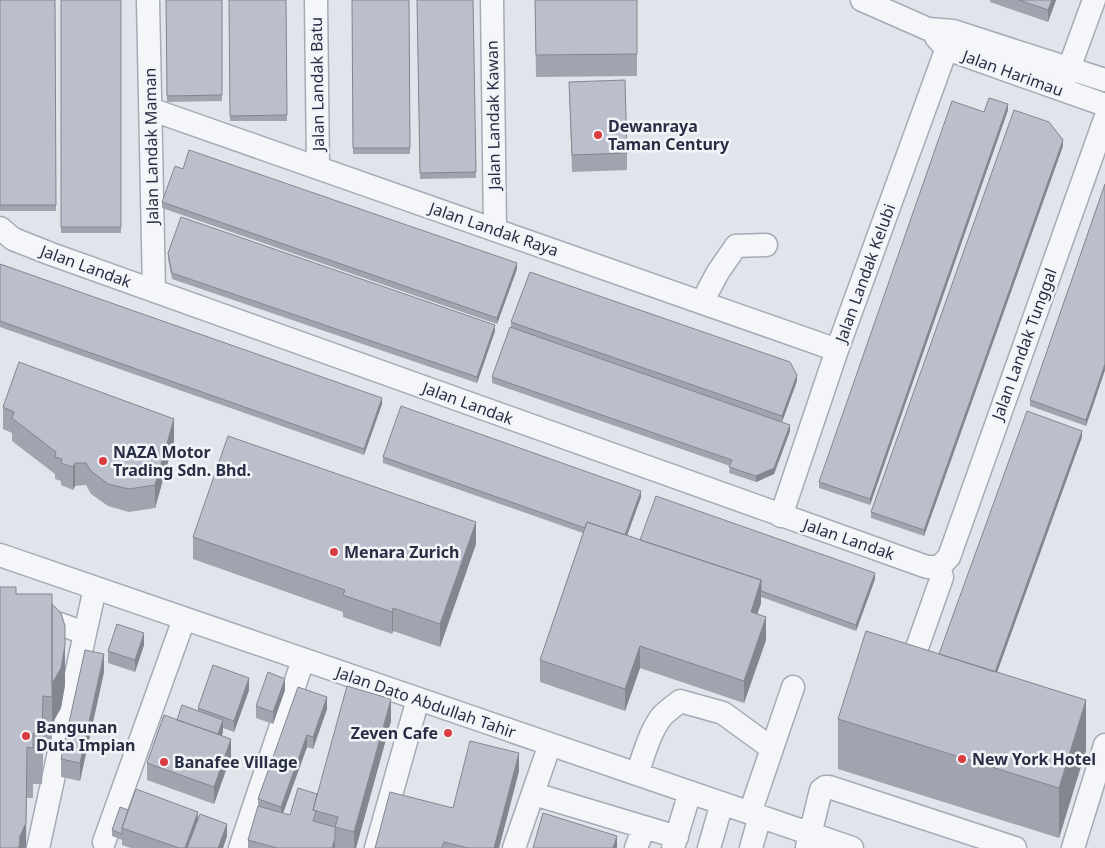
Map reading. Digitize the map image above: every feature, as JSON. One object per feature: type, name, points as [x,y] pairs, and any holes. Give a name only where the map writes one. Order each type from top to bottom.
[{"type":"street","name":"Jalan Landak Maman","points":[[148,0],[154,291]]},
{"type":"street","name":"Jalan Landak Batu","points":[[316,0],[318,168]]},
{"type":"street","name":"Jalan Landak Kawan","points":[[492,0],[495,230]]},
{"type":"street","name":"Jalan Harimau","points":[[862,0],[1061,90],[1105,105]]},
{"type":"street","points":[[1061,90],[1096,9]]},
{"type":"street","name":"Jalan Harimau","points":[[950,39],[1069,68],[1105,80]]},
{"type":"street","name":"Jalan Landak Kelubi","points":[[781,516],[837,350],[950,39]]},
{"type":"street","name":"Jalan Landak Raya","points":[[150,109],[837,350]]},
{"type":"street","name":"Jalan Landak Tunggal","points":[[940,567],[948,557],[1105,119]]},
{"type":"street","name":"Jalan Landak","points":[[0,228],[13,239],[51,254],[781,516],[927,566],[940,567]]},
{"type":"street","points":[[702,302],[718,272],[736,246],[766,245]]},
{"type":"street","name":"Jalan Dato Abdullah Tahir","points":[[0,555],[755,814],[809,841],[852,848]]},
{"type":"street","points":[[913,659],[942,577],[940,567]]},
{"type":"street","points":[[38,848],[95,588]]},
{"type":"street","points":[[0,603],[85,633]]},
{"type":"street","points":[[104,842],[184,619]]},
{"type":"street","points":[[240,848],[303,660]]},
{"type":"street","points":[[751,848],[755,814],[771,748],[793,687]]},
{"type":"street","points":[[376,848],[418,699]]},
{"type":"street","points":[[637,774],[656,726],[663,715],[680,701],[723,713],[771,748]]},
{"type":"street","points":[[533,848],[550,744]]},
{"type":"street","points":[[1073,848],[1105,745]]},
{"type":"street","points":[[809,841],[821,790],[829,787],[1015,848]]},
{"type":"street","points":[[542,796],[644,827],[675,842],[690,792]]},
{"type":"street","points":[[514,848],[542,796]]},
{"type":"street","points":[[709,848],[722,803]]},
{"type":"street","points":[[636,848],[644,827]]},
{"type":"building","points":[[0,0],[55,0],[56,205],[0,205]]},
{"type":"building","points":[[61,0],[121,0],[121,227],[61,227]]},
{"type":"building","points":[[166,0],[222,0],[222,95],[167,96]]},
{"type":"building","points":[[229,0],[286,0],[287,115],[230,116]]},
{"type":"building","points":[[352,0],[409,0],[410,148],[353,148]]},
{"type":"building","points":[[417,0],[473,0],[476,172],[420,173]]},
{"type":"building","points":[[535,0],[637,0],[637,54],[536,55]]},
{"type":"building","points":[[1019,0],[1052,0],[1048,10]]},
{"type":"building","name":"Dewanraya Taman Century","points":[[625,80],[627,153],[572,155],[569,82]]},
{"type":"building","points":[[989,98],[1008,104],[870,499],[819,482],[952,101],[984,112]]},
{"type":"building","points":[[1014,110],[1049,122],[1063,140],[924,530],[871,512]]},
{"type":"building","points":[[189,150],[517,263],[497,318],[162,202],[175,166],[183,169]]},
{"type":"building","points":[[1105,184],[1105,364],[1086,420],[1030,400]]},
{"type":"building","points":[[181,217],[495,325],[477,377],[172,273],[168,253]]},
{"type":"building","points":[[0,264],[382,398],[364,449],[0,321]]},
{"type":"building","points":[[530,272],[790,362],[797,375],[782,416],[511,322]]},
{"type":"building","points":[[510,327],[790,425],[774,468],[756,476],[729,467],[732,460],[492,377]]},
{"type":"building","name":"NAZA Motor Trading Sdn. Bhd.","points":[[19,362],[174,419],[155,485],[129,489],[108,484],[91,471],[86,463],[75,463],[73,467],[61,463],[62,459],[55,457],[56,452],[12,418],[14,412],[3,407]]},
{"type":"building","points":[[401,406],[641,491],[625,535],[587,522],[585,528],[383,457]]},
{"type":"building","points":[[1027,411],[1082,431],[995,672],[939,654]]},
{"type":"building","name":"Menara Zurich","points":[[228,436],[476,522],[440,624],[393,608],[392,612],[343,595],[345,590],[193,537]]},
{"type":"building","points":[[656,496],[875,573],[856,625],[761,591],[761,580],[640,540]]},
{"type":"building","points":[[587,522],[761,580],[751,612],[766,617],[744,681],[640,646],[625,689],[540,660]]},
{"type":"building","name":"Bangunan Duta Impian","points":[[0,587],[16,587],[16,594],[52,594],[52,697],[43,696],[42,733],[33,733],[33,748],[27,747],[26,823],[20,836],[19,848],[0,848]]},
{"type":"building","points":[[52,604],[61,613],[65,626],[65,645],[61,668],[52,684]]},
{"type":"building","points":[[117,624],[144,633],[135,660],[108,651]]},
{"type":"building","points":[[866,631],[1086,700],[1059,788],[838,719]]},
{"type":"building","points":[[85,650],[104,654],[80,763],[61,759]]},
{"type":"building","points":[[213,665],[249,678],[234,721],[198,708]]},
{"type":"building","points":[[268,672],[285,679],[273,712],[256,706]]},
{"type":"building","points":[[347,686],[391,699],[354,832],[335,827],[338,817],[313,810]]},
{"type":"building","points":[[298,687],[327,697],[313,737],[307,735],[281,807],[258,799]]},
{"type":"building","points":[[182,705],[223,720],[218,734],[177,720]]},
{"type":"building","points":[[164,715],[231,739],[214,787],[147,763]]},
{"type":"building","points":[[470,741],[519,753],[494,848],[468,848],[444,842],[442,848],[375,848],[390,792],[453,808]]},
{"type":"building","points":[[298,788],[317,794],[313,810],[316,811],[313,821],[335,827],[335,838],[332,848],[277,848],[248,840],[258,806],[290,815]]},
{"type":"building","points":[[136,789],[198,812],[185,848],[179,848],[122,828]]},
{"type":"building","points":[[120,807],[128,810],[122,834],[112,830]]},
{"type":"building","points":[[543,813],[617,836],[613,848],[533,848]]},
{"type":"building","points":[[200,814],[227,824],[218,848],[187,848]]},
{"type":"place","name":"Dewanraya Taman Century","points":[[598,135]]},
{"type":"place","name":"NAZA Motor Trading Sdn. Bhd.","points":[[103,461]]},
{"type":"place","name":"Menara Zurich","points":[[334,552]]},
{"type":"place","name":"Zeven Cafe","points":[[448,733]]},
{"type":"place","name":"Bangunan Duta Impian","points":[[26,736]]},
{"type":"place","name":"New York Hotel","points":[[962,759]]},
{"type":"place","name":"Banafee Village","points":[[164,762]]}]
